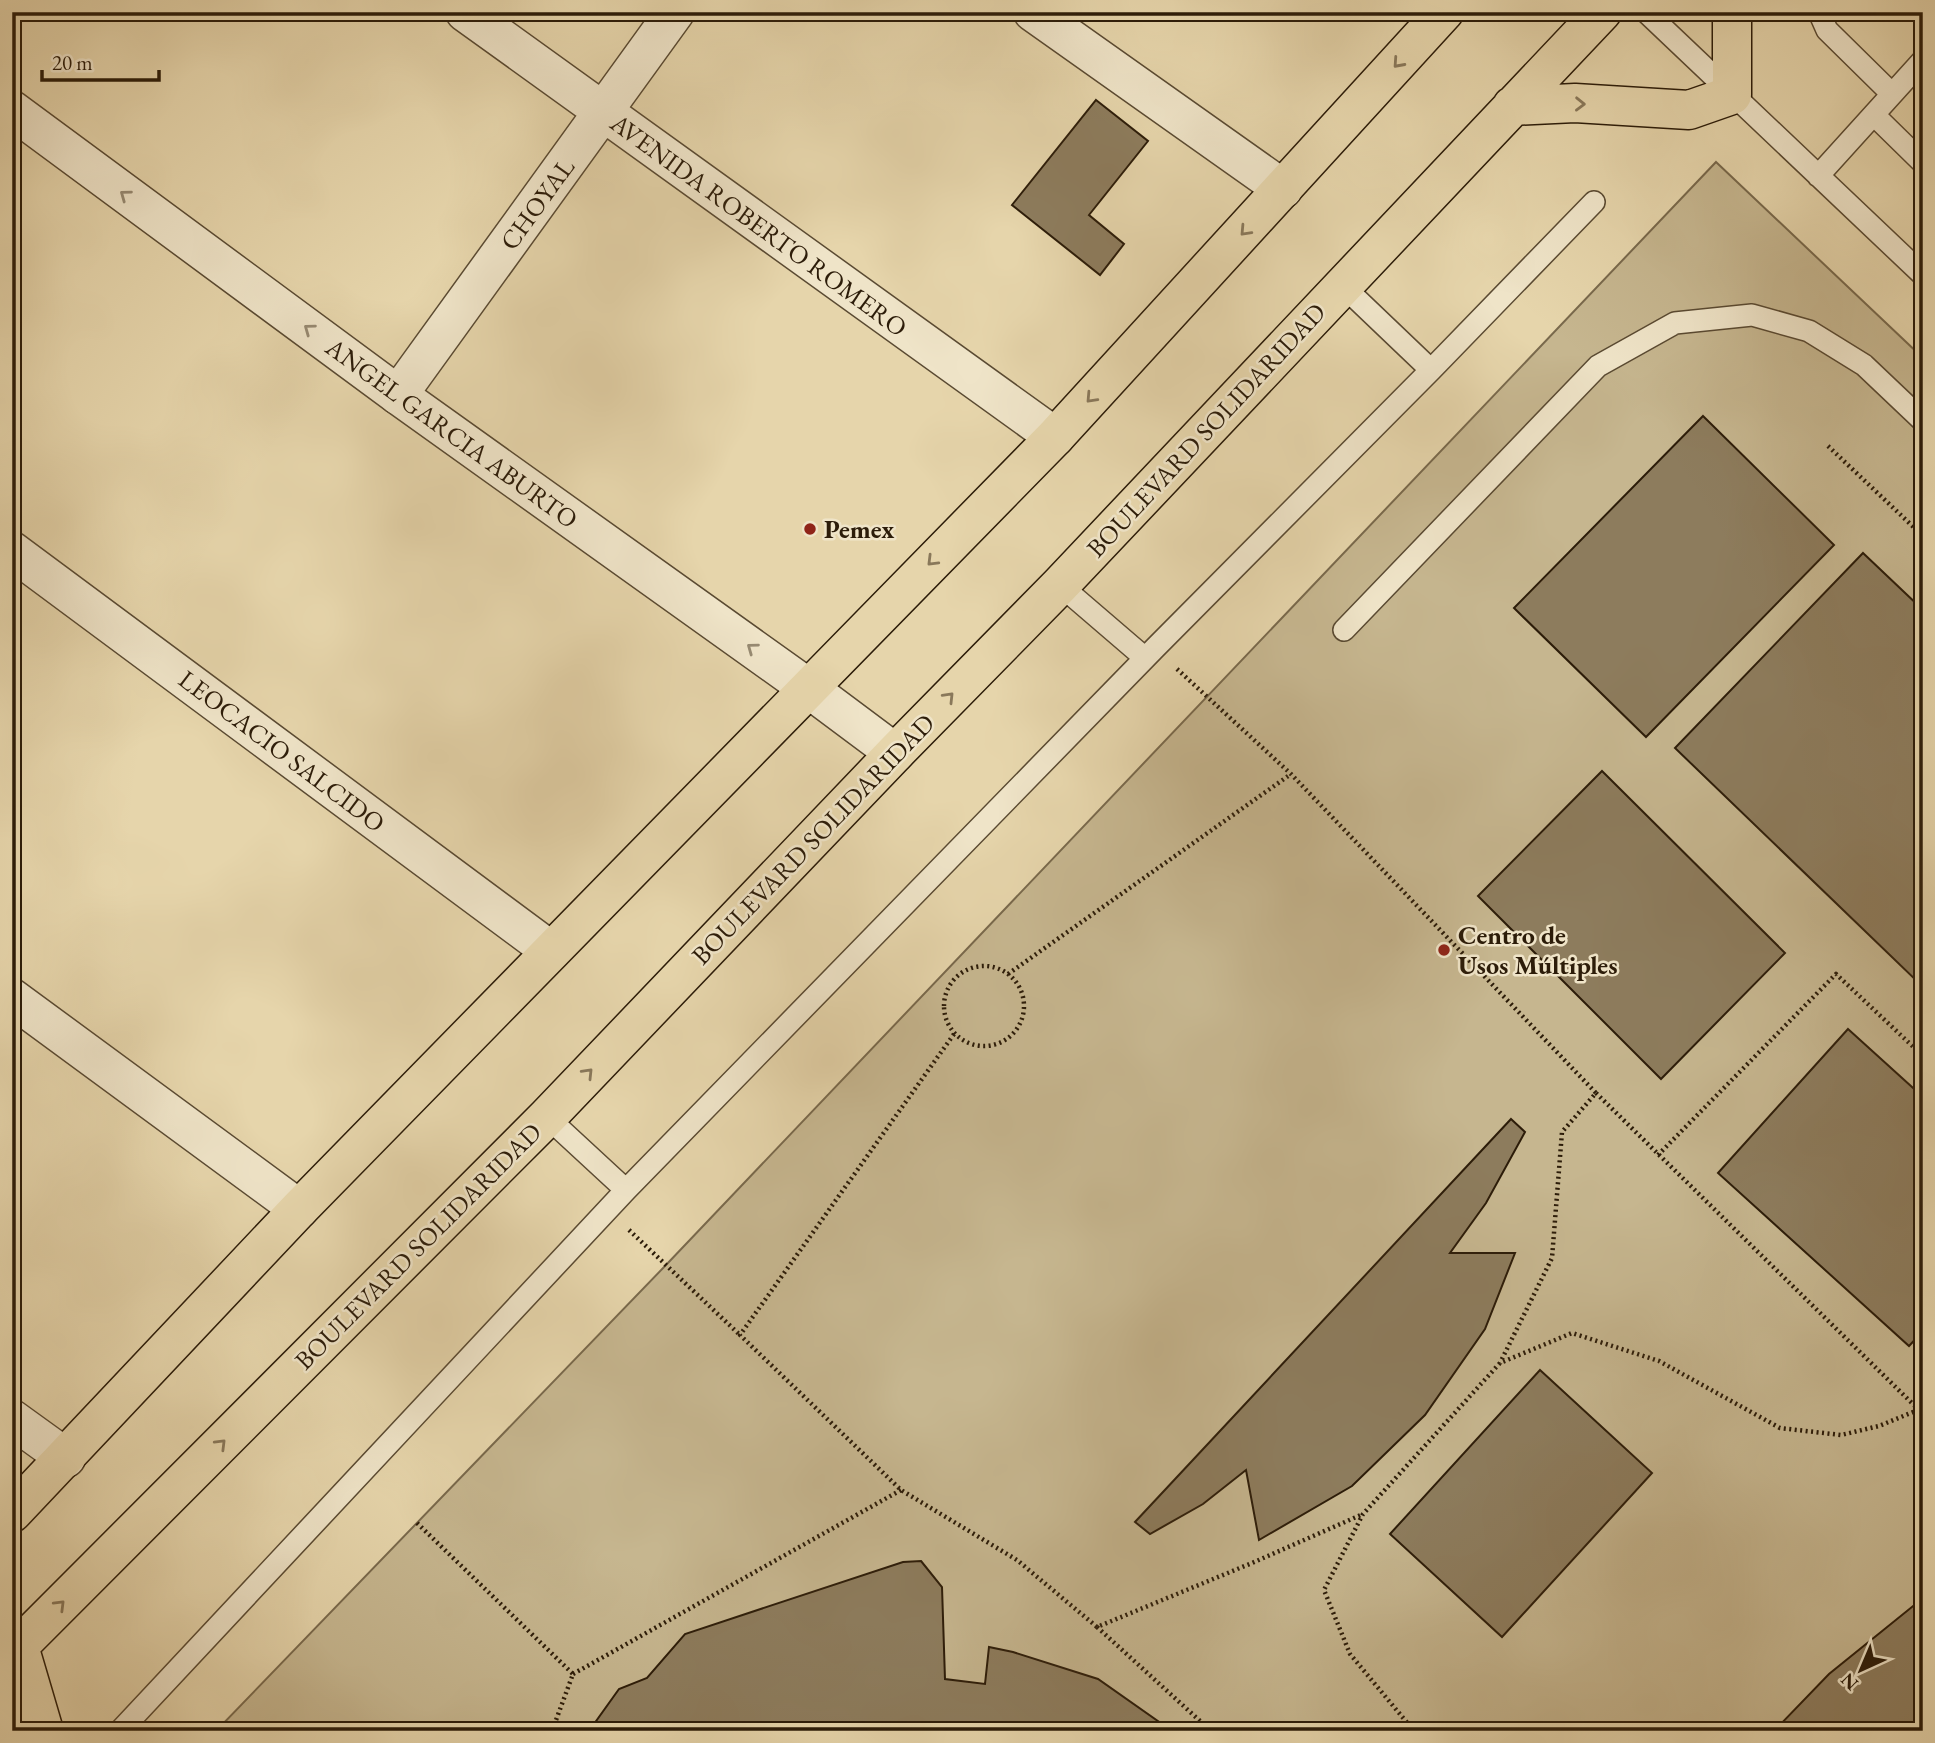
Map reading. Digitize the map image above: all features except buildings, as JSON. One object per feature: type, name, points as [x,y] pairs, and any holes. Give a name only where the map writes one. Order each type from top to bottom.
[{"type":"main road","points":[[12,1513],[299,1209],[1055,437],[1444,12]]},
{"type":"main road","name":"BOULEVARD SOLIDARIDAD","points":[[15,1650],[547,1117],[1060,584],[1602,12]]},
{"type":"main road","points":[[1511,106],[1575,103],[1689,110],[1732,95],[1732,12]]},
{"type":"main road","points":[[15,1650],[44,1731]]},
{"type":"street","name":"AVENIDA ROBERTO ROMERO","points":[[465,12],[1055,437]]},
{"type":"street","name":"CHOYAL","points":[[398,395],[675,12]]},
{"type":"street","points":[[1032,12],[1283,189]]},
{"type":"street","name":"ANGEL GARCIA ABURTO","points":[[12,110],[398,395],[895,753]]},
{"type":"street","name":"LEOCACIO SALCIDO","points":[[12,551],[551,951]]},
{"type":"street","points":[[12,998],[299,1209]]},
{"type":"street","points":[[12,1419],[66,1458]]},
{"type":"lane","points":[[1646,12],[1923,275]]},
{"type":"lane","points":[[1819,12],[1827,30],[1892,94]]},
{"type":"lane","points":[[1818,176],[1923,60]]},
{"type":"lane","points":[[1874,115],[1923,163]]},
{"type":"lane","points":[[120,1731],[625,1190],[1594,202]]},
{"type":"lane","points":[[1342,285],[1431,369]]},
{"type":"lane","points":[[1344,630],[1598,366],[1675,323],[1752,315],[1810,331],[1864,365],[1923,421]]},
{"type":"lane","points":[[1060,584],[1150,653]]},
{"type":"lane","points":[[547,1117],[625,1190]]},
{"type":"path","points":[[1828,446],[1923,536]]},
{"type":"path","points":[[1150,653],[1291,774],[1596,1093],[1921,1409],[1879,1426],[1841,1435],[1780,1428],[1659,1361],[1572,1333],[1500,1363]]},
{"type":"path","points":[[1008,974],[1291,774]]},
{"type":"path","points":[[983,965],[1008,974],[1023,996],[1021,1022],[1014,1034],[1003,1042],[977,1046],[954,1034],[943,1010],[949,985],[958,974],[983,965]]},
{"type":"path","points":[[1658,1155],[1836,974],[1923,1056]]},
{"type":"path","points":[[740,1335],[954,1034]]},
{"type":"path","points":[[1414,1731],[1350,1654],[1324,1590],[1363,1514],[1500,1363],[1552,1258],[1562,1132],[1596,1093]]},
{"type":"path","points":[[607,1210],[901,1490],[1017,1560],[1097,1627],[1211,1731]]},
{"type":"path","points":[[552,1731],[573,1674],[901,1490]]},
{"type":"path","points":[[1097,1627],[1363,1514]]},
{"type":"path","points":[[417,1523],[573,1674]]},
{"type":"shaded area","name":"Centro de Usos Múltiples","points":[[1716,162],[1923,358],[1923,1731],[216,1731],[666,1265]]},
{"type":"place","name":"Pemex","points":[[810,529]]},
{"type":"place","name":"Centro de Usos Múltiples","points":[[1444,950]]}]
